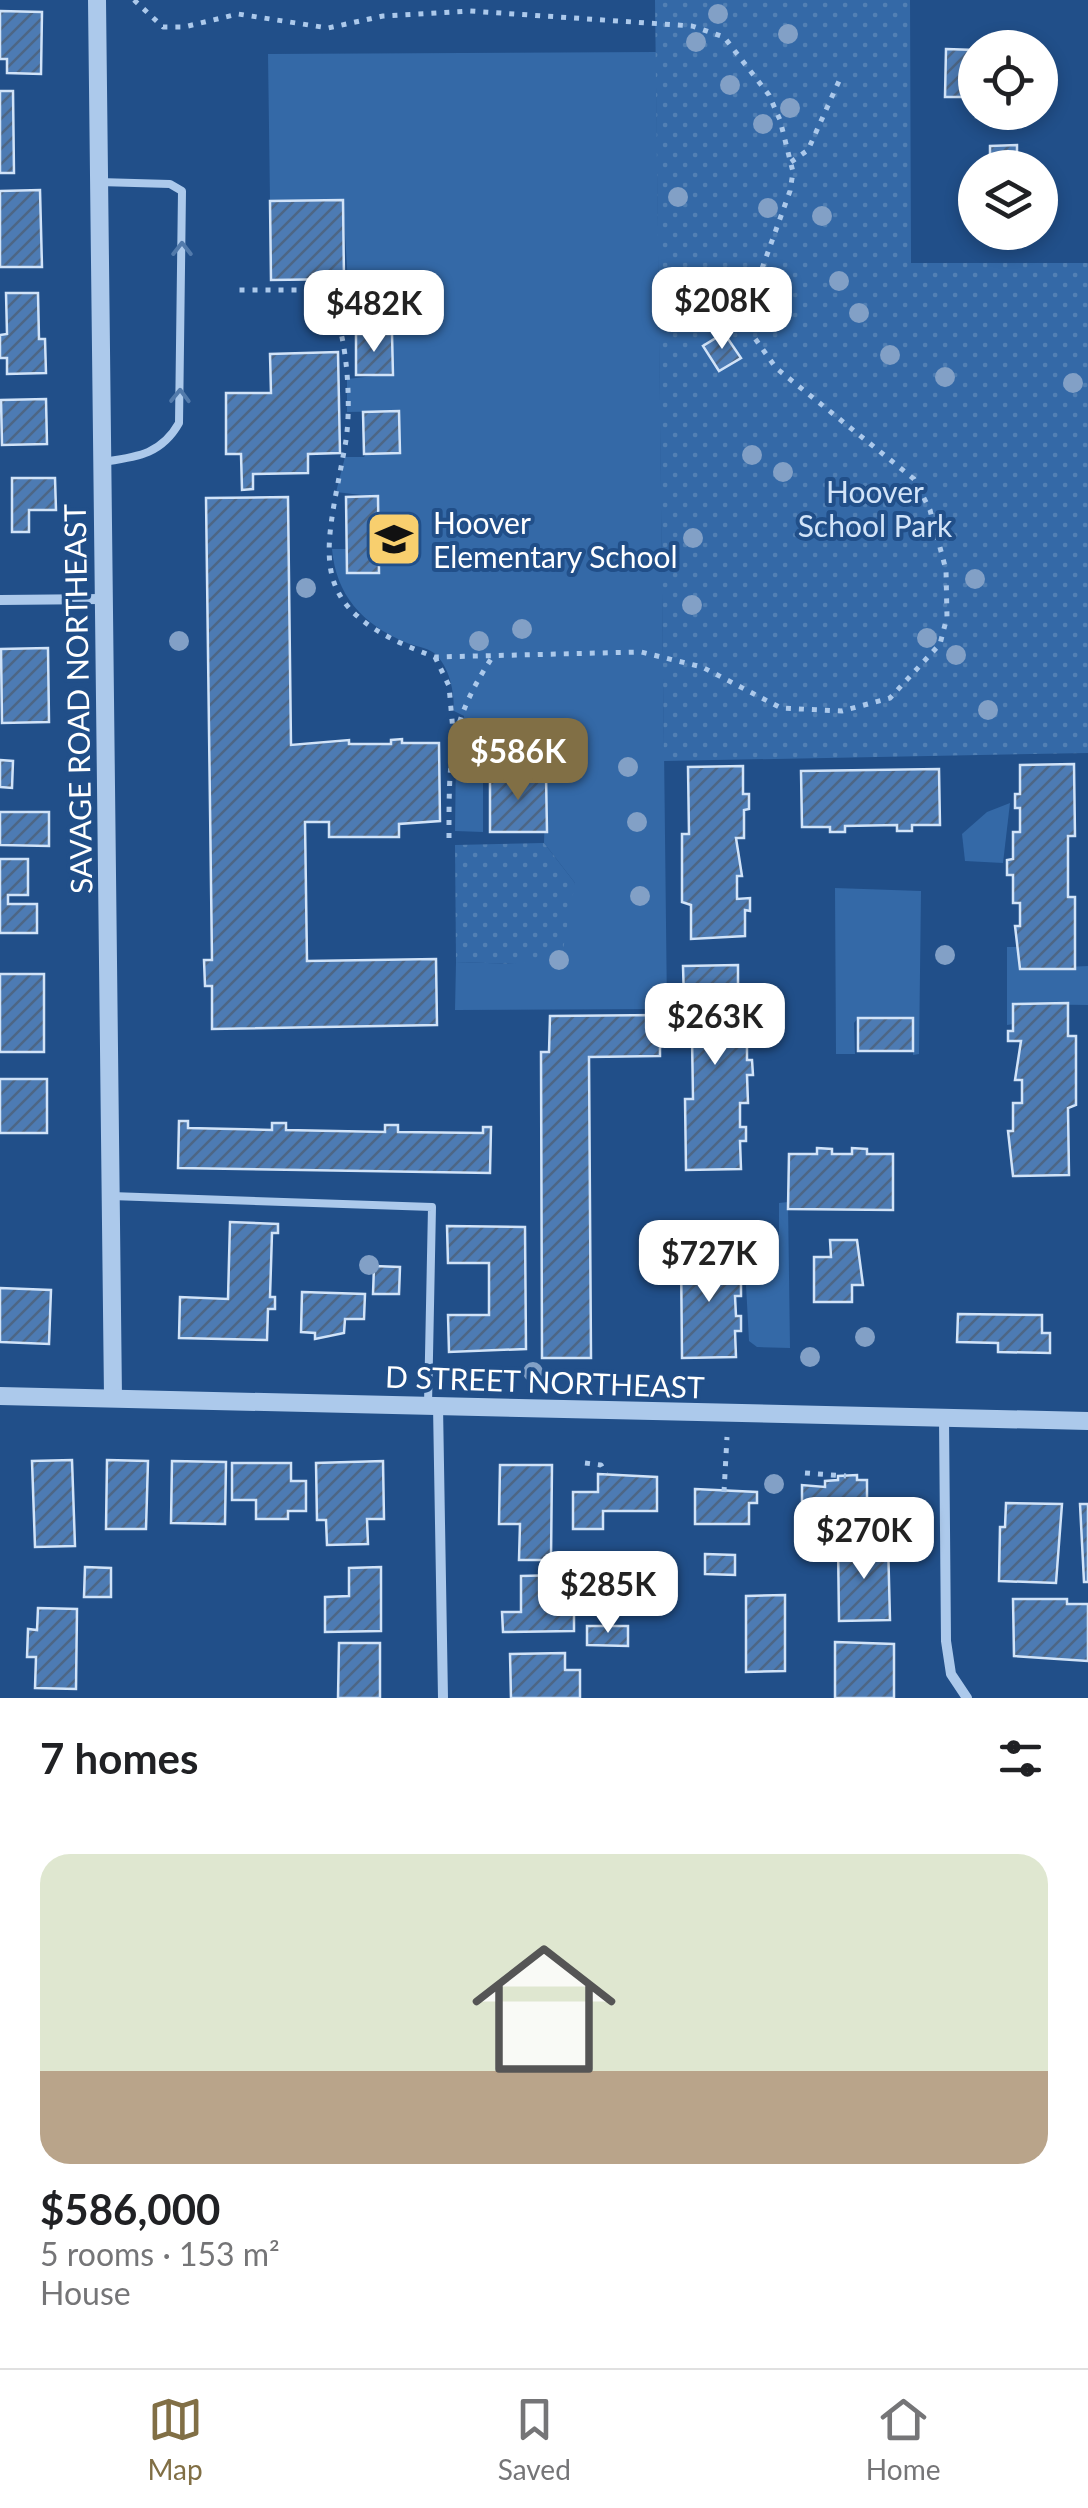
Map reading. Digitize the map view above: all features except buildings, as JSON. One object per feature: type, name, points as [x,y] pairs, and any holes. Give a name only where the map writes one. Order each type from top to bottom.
[{"type":"street","name":"SAVAGE ROAD NORTHEAST","points":[[97,0],[113,1398]]},
{"type":"street","points":[[0,600],[104,599]]},
{"type":"street","name":"D STREET NORTHEAST","points":[[0,1396],[1088,1421]]},
{"type":"street","points":[[433,1405],[444,1698]]},
{"type":"street","points":[[944,1418],[946,1641],[950,1674],[968,1698]]},
{"type":"lane","points":[[99,182],[170,184],[182,191],[180,423],[170,439],[148,456],[102,462]]},
{"type":"lane","points":[[110,1196],[432,1206],[433,1405]]},
{"type":"path","points":[[134,0],[162,26],[184,27],[238,14],[328,28],[384,16],[470,11],[692,26],[724,37],[750,68],[780,120],[791,162],[786,208],[751,299],[754,337],[776,368],[914,480],[930,510],[946,570],[947,616],[940,644],[890,698],[842,711],[781,708],[702,667],[663,655],[606,651],[435,657],[378,630],[350,609],[329,572],[328,518],[346,444],[344,342],[332,303],[308,290],[232,290]]},
{"type":"path","points":[[791,162],[808,150],[839,81]]},
{"type":"path","points":[[449,838],[449,756],[454,734],[493,656]]},
{"type":"path","points":[[435,657],[449,686],[454,734]]},
{"type":"path","points":[[724,1492],[727,1437]]},
{"type":"path","points":[[586,1463],[602,1464],[606,1474]]},
{"type":"path","points":[[805,1473],[846,1476]]},
{"type":"green space","name":"Hoover School Park","points":[[655,0],[910,0],[911,263],[1088,263],[1088,753],[664,761]]},
{"type":"green space","points":[[656,52],[667,1009],[455,1010],[456,962],[515,964],[575,883],[544,843],[546,774],[483,775],[483,832],[455,831],[456,755],[464,716],[454,711],[447,672],[434,653],[390,635],[364,617],[339,580],[332,549],[347,549],[348,573],[378,573],[378,497],[336,492],[345,457],[364,457],[399,411],[347,412],[347,379],[392,374],[392,335],[351,333],[343,201],[270,201],[268,54]]},
{"type":"green space","points":[[1010,803],[1003,863],[965,861],[962,834],[987,812]]},
{"type":"green space","points":[[544,843],[575,883],[562,955],[515,964],[456,962],[455,845]]},
{"type":"green space","points":[[835,888],[921,891],[919,1054],[913,1055],[912,1018],[858,1018],[854,1023],[855,1054],[836,1054]]},
{"type":"green space","points":[[1007,947],[1020,947],[1021,969],[1088,966],[1088,1005],[1014,1004],[1013,1024],[1007,1025]]},
{"type":"green space","points":[[788,1202],[790,1348],[757,1347],[749,1341],[744,1247],[779,1247],[779,1203]]},
{"type":"place","name":"Hoover Elementary School","points":[[394,539]]}]
